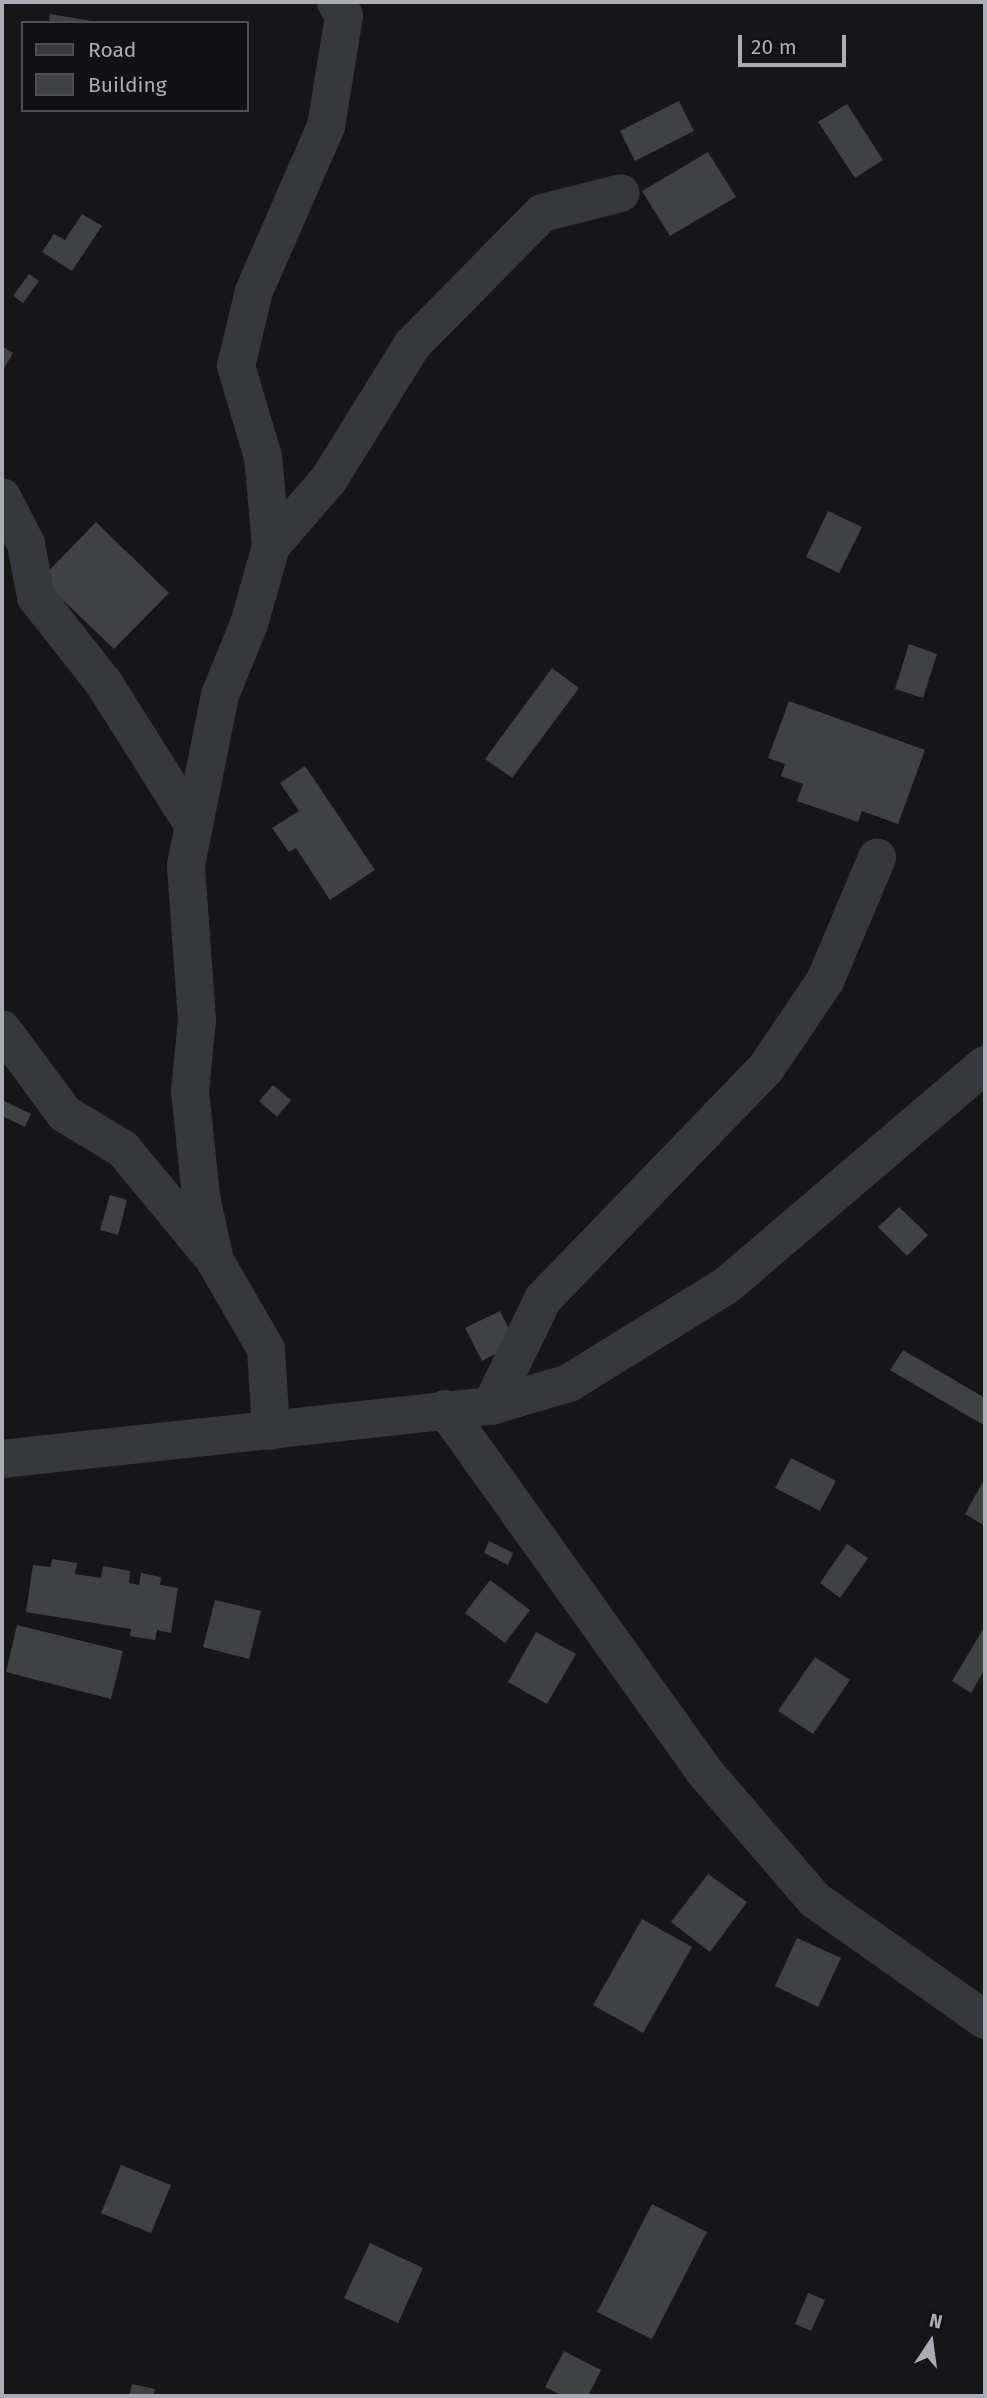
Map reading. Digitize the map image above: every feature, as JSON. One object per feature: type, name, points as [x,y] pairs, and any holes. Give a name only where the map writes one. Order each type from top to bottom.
[{"type":"street","points":[[271,547],[263,457],[236,366],[254,291],[326,126],[344,16],[336,2]]},
{"type":"street","points":[[215,1261],[190,1091],[197,1020],[186,864],[192,823],[220,695],[271,547],[329,480],[412,345],[542,213],[621,193]]},
{"type":"street","points":[[2,497],[26,544],[36,597],[103,682],[192,823]]},
{"type":"street","points":[[491,1406],[543,1300],[766,1068],[825,981],[877,858]]},
{"type":"street","points":[[2,1030],[65,1114],[123,1149],[215,1261],[266,1349],[271,1431]]},
{"type":"street","points":[[2,1459],[491,1406],[569,1383],[658,1333],[727,1285],[985,1065]]},
{"type":"street","points":[[444,1409],[703,1770],[815,1900],[985,2020]]},
{"type":"building","points":[[50,14],[92,21],[49,21]]},
{"type":"building","points":[[679,101],[694,131],[635,161],[620,131]]},
{"type":"building","points":[[847,104],[883,160],[855,178],[818,122]]},
{"type":"building","points":[[708,152],[736,197],[670,236],[642,191]]},
{"type":"building","points":[[82,214],[102,226],[72,271],[42,252],[54,234],[65,240]]},
{"type":"building","points":[[29,274],[39,281],[23,303],[13,296]]},
{"type":"building","points":[[2,346],[13,353],[2,372]]},
{"type":"building","points":[[828,511],[862,527],[839,573],[806,557]]},
{"type":"building","points":[[96,522],[169,593],[114,649],[41,579]]},
{"type":"building","points":[[909,644],[937,654],[923,698],[895,689]]},
{"type":"building","points":[[552,668],[579,688],[512,778],[485,759]]},
{"type":"building","points":[[789,701],[925,750],[898,824],[862,811],[858,822],[797,801],[803,784],[781,776],[785,764],[768,758]]},
{"type":"building","points":[[305,766],[375,870],[330,900],[296,848],[289,852],[272,828],[299,811],[280,783]]},
{"type":"building","points":[[273,1085],[291,1100],[277,1117],[259,1101]]},
{"type":"building","points":[[2,1100],[31,1114],[25,1127],[2,1116]]},
{"type":"building","points":[[110,1195],[127,1200],[118,1235],[100,1230]]},
{"type":"building","points":[[899,1207],[928,1235],[907,1256],[878,1227]]},
{"type":"building","points":[[500,1311],[516,1343],[482,1361],[465,1328]]},
{"type":"building","points":[[903,1350],[985,1398],[985,1426],[890,1370]]},
{"type":"building","points":[[791,1458],[836,1481],[820,1511],[775,1488]]},
{"type":"building","points":[[985,1478],[985,1526],[965,1514]]},
{"type":"building","points":[[489,1541],[513,1553],[508,1565],[484,1553]]},
{"type":"building","points":[[847,1544],[868,1558],[840,1598],[820,1583]]},
{"type":"building","points":[[52,1559],[77,1563],[75,1574],[101,1578],[103,1566],[130,1571],[129,1583],[139,1585],[141,1573],[161,1577],[160,1585],[178,1588],[171,1633],[157,1630],[155,1640],[130,1636],[131,1629],[26,1612],[33,1565],[51,1567]]},
{"type":"building","points":[[490,1580],[530,1610],[505,1643],[465,1613]]},
{"type":"building","points":[[215,1600],[261,1611],[249,1659],[203,1647]]},
{"type":"building","points":[[17,1625],[123,1651],[111,1699],[6,1672]]},
{"type":"building","points":[[985,1626],[985,1669],[971,1693],[952,1681]]},
{"type":"building","points":[[536,1632],[576,1654],[547,1704],[508,1682]]},
{"type":"building","points":[[815,1657],[850,1680],[813,1734],[778,1711]]},
{"type":"building","points":[[708,1874],[747,1902],[710,1952],[671,1922]]},
{"type":"building","points":[[642,1919],[692,1947],[643,2033],[593,2005]]},
{"type":"building","points":[[797,1938],[841,1958],[818,2007],[775,1986]]},
{"type":"building","points":[[121,2165],[171,2185],[151,2233],[101,2213]]},
{"type":"building","points":[[652,2204],[707,2232],[652,2339],[597,2312]]},
{"type":"building","points":[[370,2243],[423,2268],[398,2323],[344,2298]]},
{"type":"building","points":[[808,2293],[825,2300],[811,2331],[795,2324]]},
{"type":"building","points":[[564,2351],[601,2370],[588,2396],[563,2396],[545,2387]]},
{"type":"building","points":[[132,2384],[155,2389],[153,2396],[129,2396]]}]
